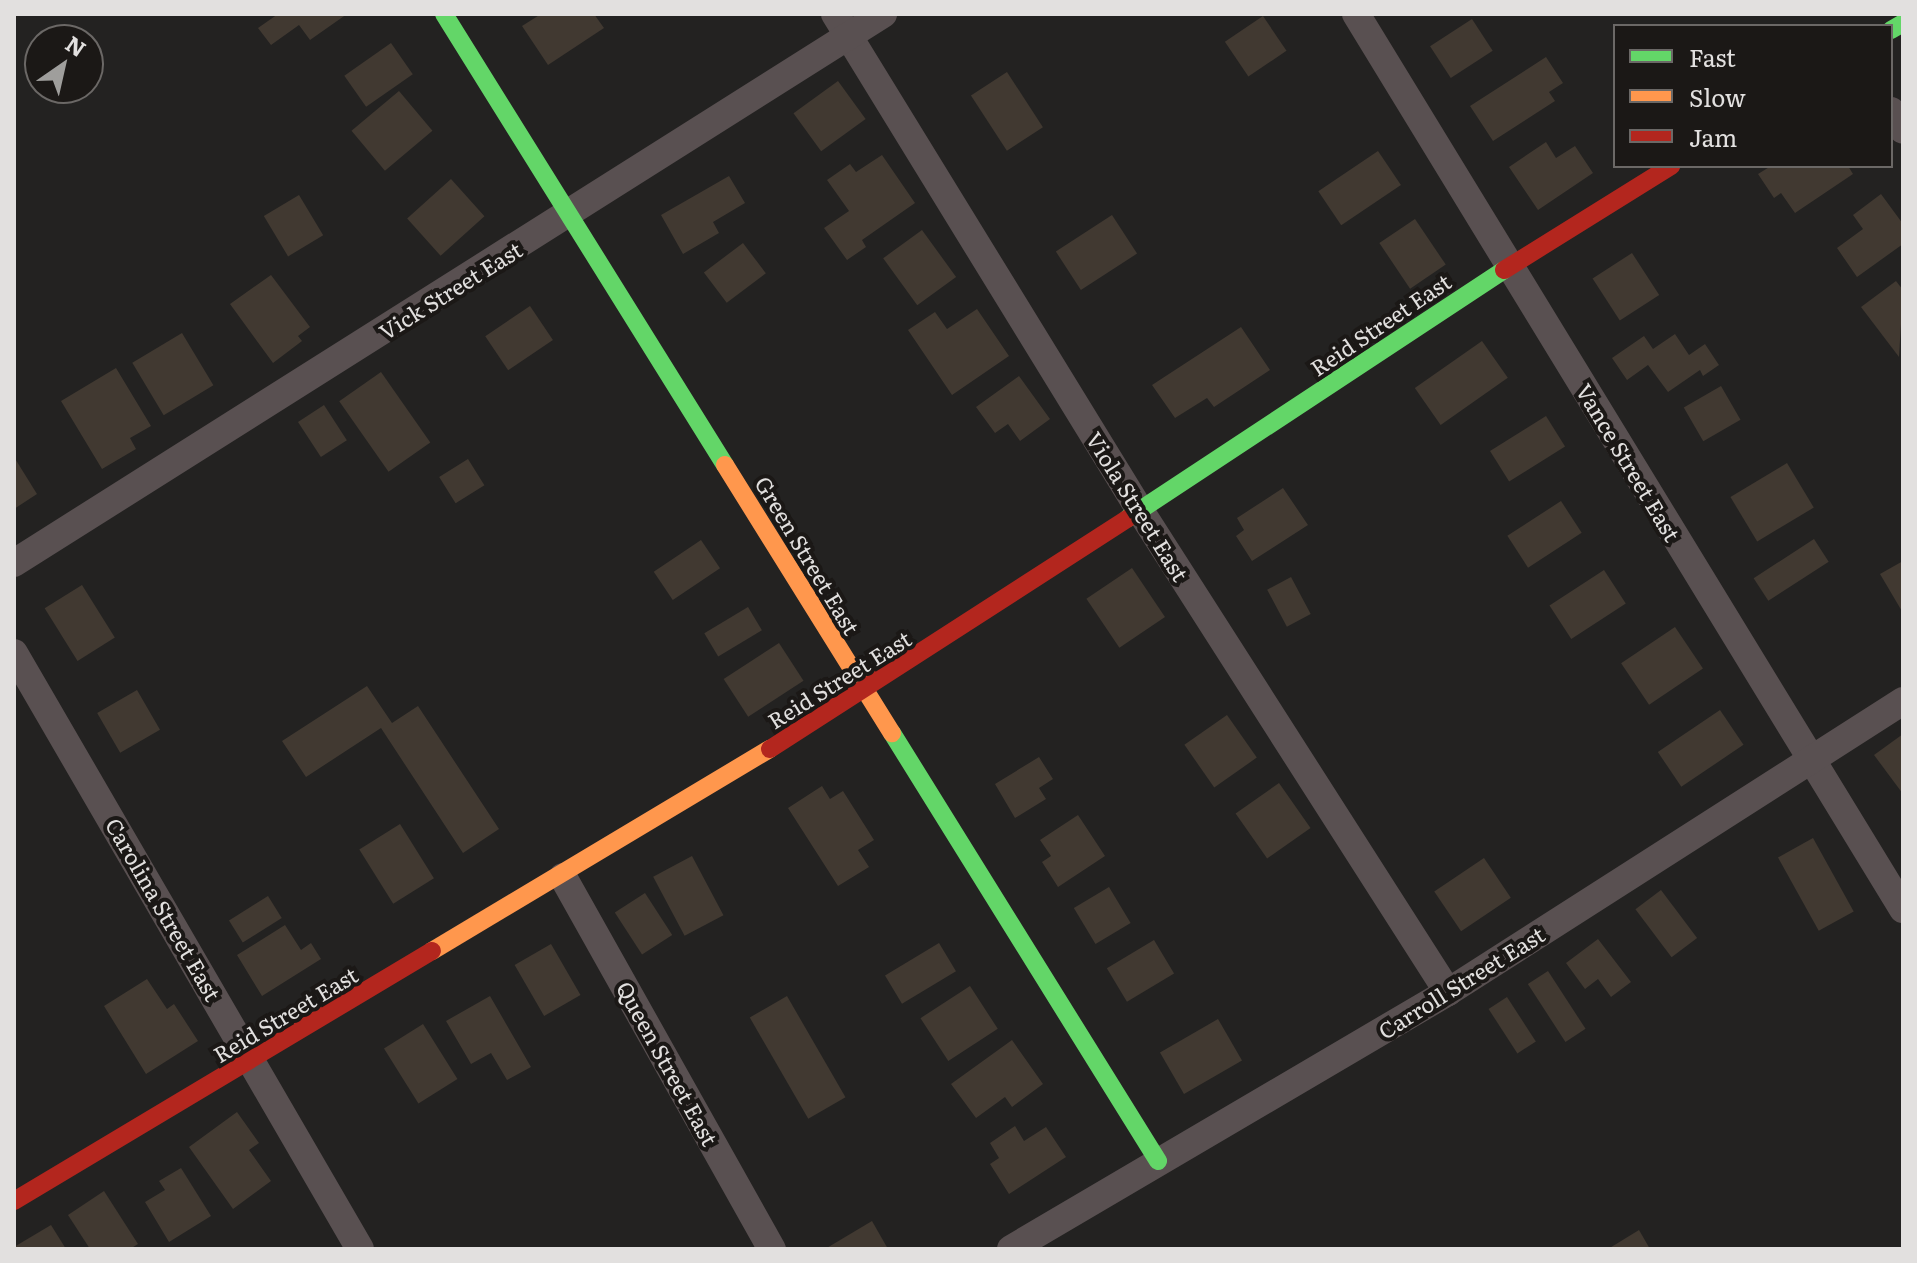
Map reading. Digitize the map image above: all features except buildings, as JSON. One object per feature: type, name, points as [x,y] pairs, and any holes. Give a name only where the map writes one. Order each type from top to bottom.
[{"type":"street","name":"Green Street East","points":[[444,14],[1158,1161]]},
{"type":"street","name":"Vick Street East","points":[[14,563],[571,214],[841,25],[883,14]]},
{"type":"street","name":"Vance Street East","points":[[1356,14],[1903,909]]},
{"type":"street","name":"Viola Street East","points":[[841,25],[1141,512],[1448,992]]},
{"type":"street","name":"Reid Street East","points":[[14,1201],[563,877],[864,693],[1510,266],[1668,168]]},
{"type":"street","name":"Carolina Street East","points":[[14,653],[360,1249]]},
{"type":"street","name":"Carroll Street East","points":[[1011,1249],[1448,992],[1903,701]]},
{"type":"street","name":"Queen Street East","points":[[563,877],[772,1249]]},
{"type":"traffic: fast","points":[[444,14],[725,465]]},
{"type":"traffic: fast","points":[[1893,29],[1903,23]]},
{"type":"traffic: fast","points":[[1128,518],[1504,270]]},
{"type":"traffic: fast","points":[[892,733],[1158,1161]]},
{"type":"traffic: slow","points":[[725,465],[892,733]]},
{"type":"traffic: slow","points":[[432,951],[770,749]]},
{"type":"traffic: jam","points":[[1504,270],[1668,168]]},
{"type":"traffic: jam","points":[[770,749],[1128,518]]},
{"type":"traffic: jam","points":[[14,1201],[432,951]]}]
